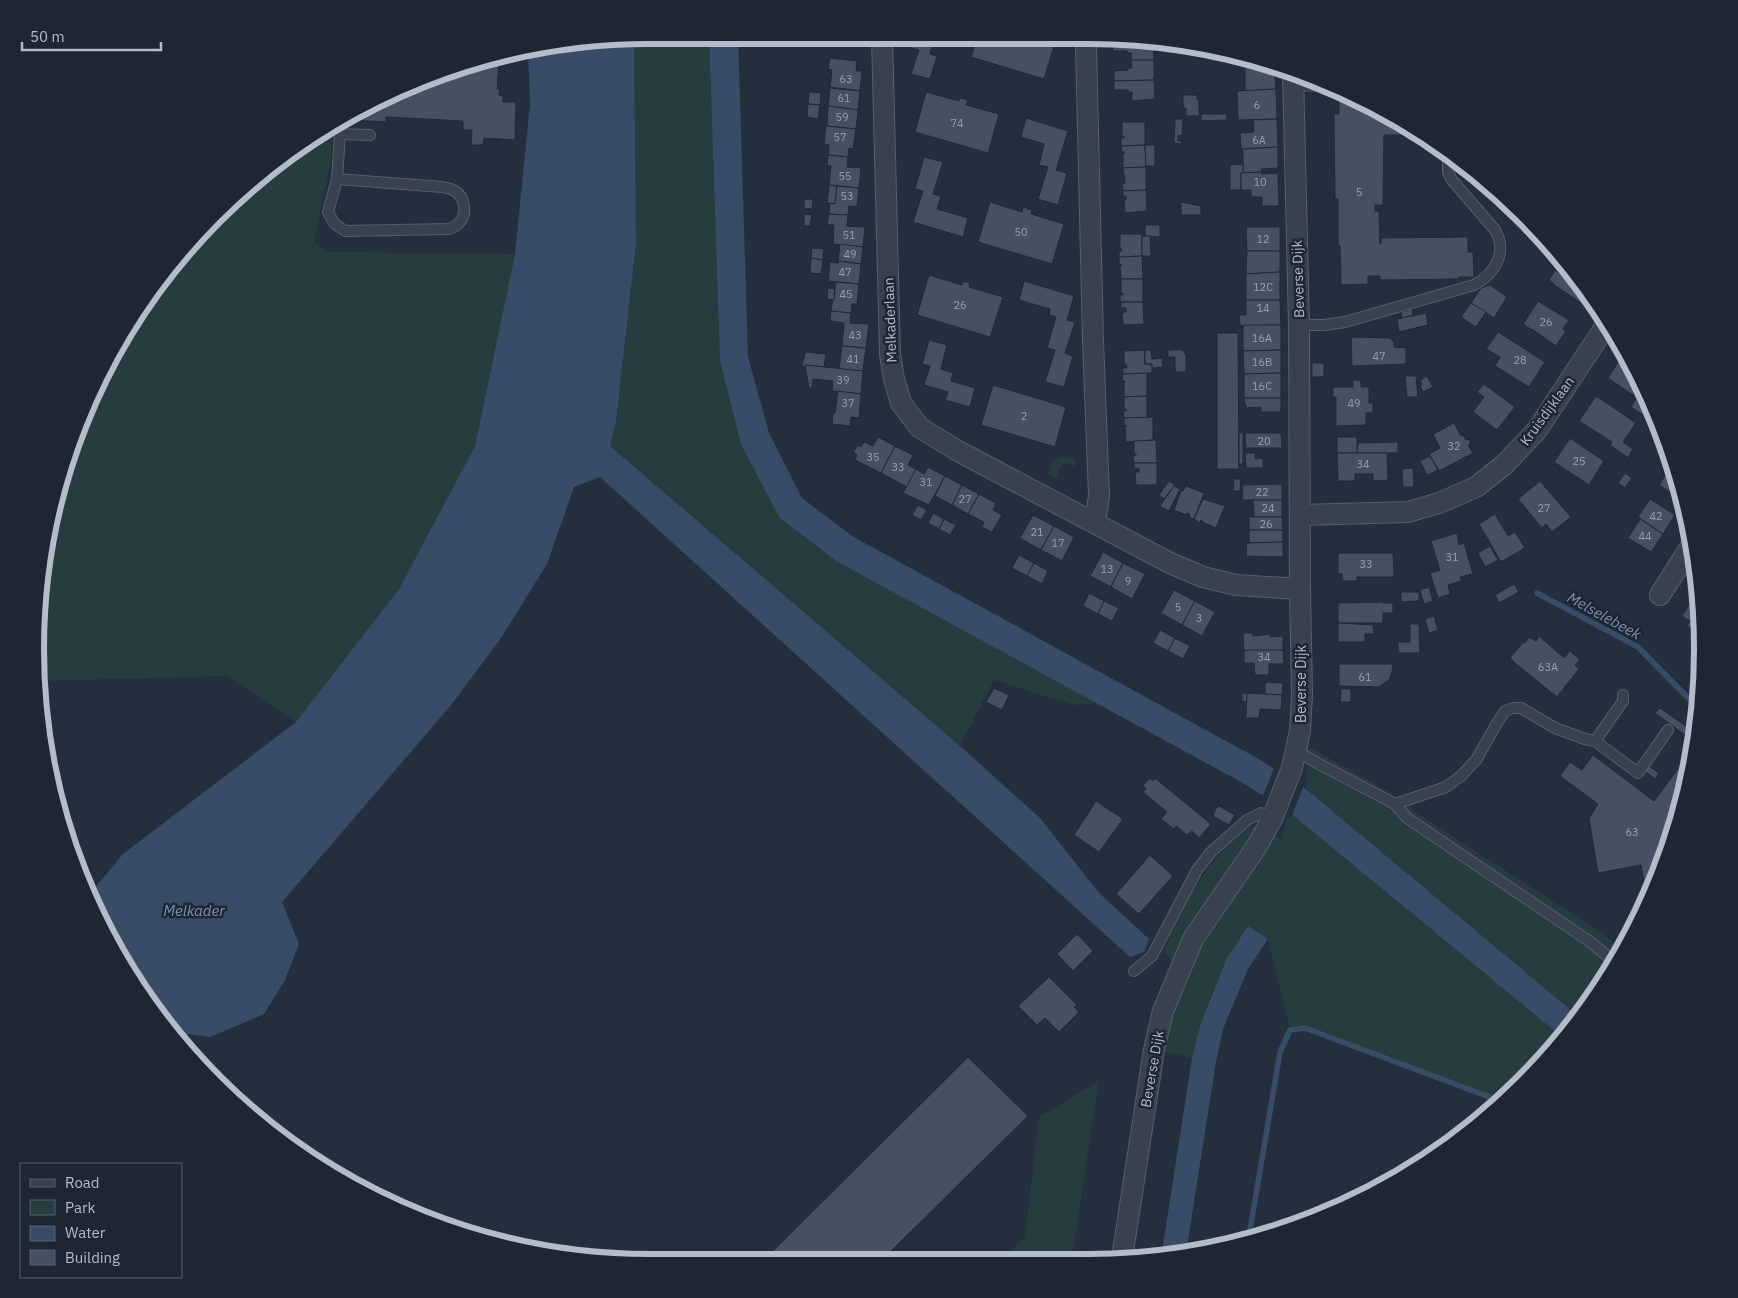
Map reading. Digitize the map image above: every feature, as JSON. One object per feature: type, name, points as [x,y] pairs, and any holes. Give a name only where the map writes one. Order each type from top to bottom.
[{"type":"street","name":"Melkaderlaan","points":[[882,44],[890,354],[894,379],[901,403],[919,427],[936,439],[1170,563],[1203,577],[1241,586],[1300,589]]},
{"type":"street","points":[[1086,44],[1099,496],[1095,523]]},
{"type":"street","name":"Beverse Dijk","points":[[1123,1253],[1154,1050],[1163,1011],[1193,939],[1257,846],[1272,819],[1294,759],[1300,730],[1302,695],[1299,325],[1293,79]]},
{"type":"street","name":"Kruisdijklaan","points":[[1300,515],[1408,512],[1439,503],[1476,487],[1504,465],[1537,430],[1603,330]]},
{"type":"street","points":[[1660,595],[1686,553]]},
{"type":"lane","points":[[337,179],[442,187],[455,190],[461,197],[464,205],[464,216],[458,226],[448,229],[345,231],[334,223],[328,212],[337,179],[340,129]]},
{"type":"lane","points":[[340,134],[370,135]]},
{"type":"lane","points":[[1299,325],[1324,325],[1345,322],[1474,285],[1486,279],[1495,268],[1501,249],[1499,237],[1452,180],[1448,172],[1448,163]]},
{"type":"lane","points":[[1596,741],[1623,701],[1623,695]]},
{"type":"lane","points":[[1395,804],[1446,787],[1460,776],[1476,760],[1505,711],[1513,708],[1521,708],[1555,728],[1596,741],[1638,772],[1668,730]]},
{"type":"lane","points":[[1294,759],[1317,763],[1395,804],[1408,818],[1589,941],[1610,957]]},
{"type":"lane","points":[[1134,971],[1152,956],[1197,870],[1210,852],[1247,820],[1261,813],[1272,819]]},
{"type":"green space","points":[[634,44],[709,44],[720,361],[779,517],[836,561],[1097,703],[1074,705],[994,680],[960,746],[609,445],[616,422],[636,244]]},
{"type":"green space","points":[[332,134],[331,160],[314,243],[331,252],[515,254],[475,446],[399,589],[296,722],[228,676],[45,681],[45,609],[55,531],[64,492],[90,417],[106,381],[146,313],[194,250],[221,221],[281,169]]},
{"type":"green space","points":[[1060,457],[1075,458],[1075,467],[1065,463],[1060,466],[1057,479],[1049,474],[1051,464]]},
{"type":"green space","points":[[1309,747],[1405,801],[1415,812],[1596,929],[1617,945],[1573,1012],[1306,789]]},
{"type":"green space","points":[[1289,812],[1557,1032],[1517,1077],[1494,1099],[1305,1028],[1290,1030],[1268,940],[1259,934],[1211,994],[1201,1022],[1192,1058],[1161,1051],[1184,974],[1164,952],[1189,897],[1211,864],[1246,830],[1258,826],[1281,840]]},
{"type":"green space","points":[[1099,1081],[1073,1254],[1009,1254],[1025,1237],[1039,1117]]},
{"type":"water","name":"Melkader","points":[[634,44],[636,244],[616,422],[610,446],[960,746],[1040,818],[1099,893],[1149,939],[1144,952],[1130,957],[600,477],[574,487],[547,564],[501,638],[452,704],[282,902],[299,944],[285,980],[264,1014],[210,1037],[182,1033],[169,1017],[125,952],[94,889],[123,854],[296,722],[399,589],[475,446],[515,254],[530,104],[528,56],[570,49]]},
{"type":"water","points":[[709,44],[738,44],[748,357],[769,433],[802,498],[852,536],[1257,758],[1306,789],[1573,1012],[1569,1017],[1557,1032],[1289,812],[1243,783],[836,561],[779,517],[741,444],[720,361]]},
{"type":"water","points":[[1248,926],[1268,939],[1248,969],[1223,1029],[1216,1062],[1187,1246],[1162,1250],[1192,1058],[1201,1022],[1227,958]]},
{"type":"pier","points":[[1275,766],[1304,785],[1291,818],[1262,798]]},
{"type":"building","points":[[912,44],[933,44],[930,54],[937,56],[930,79],[911,74],[919,50],[911,48]]},
{"type":"building","points":[[975,44],[1054,44],[1044,79],[971,57]]},
{"type":"building","points":[[1113,45],[1153,47],[1154,60],[1131,60],[1131,53],[1127,53],[1127,51],[1113,51]]},
{"type":"building","points":[[830,58],[857,61],[856,71],[862,71],[860,91],[830,87],[832,70],[828,69]]},
{"type":"building","points":[[1131,60],[1154,60],[1154,80],[1114,81],[1114,71],[1132,68]]},
{"type":"building","points":[[499,62],[497,89],[500,89],[499,95],[503,96],[503,102],[516,102],[515,140],[484,138],[483,145],[471,145],[472,130],[463,130],[463,121],[386,117],[386,122],[355,120],[417,90]]},
{"type":"building","points":[[1245,64],[1275,73],[1276,89],[1245,91]]},
{"type":"building","points":[[1154,80],[1155,99],[1132,101],[1132,92],[1128,90],[1114,90],[1114,81]]},
{"type":"building","points":[[830,88],[860,91],[858,110],[828,106]]},
{"type":"building","points":[[1276,89],[1277,119],[1238,120],[1237,91]]},
{"type":"building","points":[[809,92],[821,93],[820,105],[808,104]]},
{"type":"building","points":[[926,92],[959,101],[960,98],[968,100],[966,105],[999,114],[988,153],[915,132]]},
{"type":"building","points":[[1183,95],[1197,95],[1197,100],[1199,100],[1199,116],[1186,116],[1186,108],[1183,108]]},
{"type":"building","points":[[1339,99],[1357,106],[1405,133],[1405,135],[1384,135],[1383,205],[1375,205],[1375,211],[1379,211],[1380,244],[1381,238],[1468,237],[1468,252],[1473,252],[1474,277],[1459,277],[1459,279],[1380,280],[1380,276],[1368,276],[1368,284],[1341,285],[1340,246],[1338,246],[1338,199],[1335,199],[1334,114],[1339,114]]},
{"type":"building","points":[[808,104],[820,105],[818,119],[807,117]]},
{"type":"building","points":[[828,106],[858,110],[856,129],[827,126]]},
{"type":"building","points":[[1201,114],[1227,114],[1227,120],[1201,121]]},
{"type":"building","points":[[1026,118],[1068,131],[1056,170],[1067,173],[1058,205],[1038,199],[1048,167],[1039,165],[1044,144],[1021,137]]},
{"type":"building","points":[[1175,119],[1183,119],[1182,136],[1178,135],[1178,141],[1182,141],[1182,144],[1174,143]]},
{"type":"building","points":[[1277,119],[1278,147],[1241,149],[1240,133],[1254,132],[1253,120]]},
{"type":"building","points":[[1122,122],[1145,122],[1145,145],[1121,146],[1121,138],[1124,138],[1122,136]]},
{"type":"building","points":[[826,126],[856,129],[853,149],[849,148],[848,157],[828,155],[829,145],[824,144]]},
{"type":"building","points":[[1145,145],[1146,167],[1123,168],[1124,152],[1122,152],[1121,146]]},
{"type":"building","points":[[1145,145],[1155,145],[1155,166],[1146,166]]},
{"type":"building","points":[[1278,147],[1278,168],[1261,169],[1262,172],[1243,173],[1243,149]]},
{"type":"building","points":[[828,155],[848,157],[847,167],[861,168],[859,188],[829,185],[831,166],[827,166]]},
{"type":"building","points":[[924,157],[943,162],[933,194],[941,196],[937,209],[968,218],[963,237],[913,222],[923,191],[915,189]]},
{"type":"building","points":[[1243,164],[1241,190],[1230,190],[1230,165]]},
{"type":"building","points":[[1146,167],[1146,190],[1123,191],[1122,183],[1125,183],[1123,168]]},
{"type":"building","points":[[1262,172],[1262,174],[1278,173],[1279,206],[1262,206],[1262,197],[1251,197],[1251,190],[1241,190],[1241,173]]},
{"type":"building","points":[[829,185],[837,186],[835,204],[827,203]]},
{"type":"building","points":[[837,186],[859,188],[857,207],[849,206],[848,215],[829,214],[830,203],[835,204]]},
{"type":"building","points":[[1146,190],[1147,211],[1125,213],[1124,199],[1126,200],[1126,196],[1123,196],[1123,191]]},
{"type":"building","points":[[804,199],[813,199],[812,209],[804,208]]},
{"type":"building","points":[[990,202],[1022,212],[1023,207],[1032,210],[1031,214],[1064,224],[1052,264],[978,242]]},
{"type":"building","points":[[1181,202],[1201,206],[1201,215],[1181,215]]},
{"type":"building","points":[[1501,206],[1507,212],[1501,212]]},
{"type":"building","points":[[804,214],[812,215],[810,226],[804,226]]},
{"type":"building","points":[[829,214],[848,215],[847,226],[865,227],[863,247],[833,244],[834,225],[827,225]]},
{"type":"building","points":[[1145,225],[1160,225],[1160,237],[1145,236]]},
{"type":"building","points":[[1280,227],[1280,251],[1247,251],[1246,228],[1244,228]]},
{"type":"building","points":[[1120,234],[1142,234],[1142,256],[1119,257],[1119,251],[1122,251],[1120,248]]},
{"type":"building","points":[[1142,236],[1150,236],[1151,256],[1142,256]]},
{"type":"building","points":[[840,244],[863,247],[861,264],[838,261]]},
{"type":"building","points":[[812,248],[824,249],[823,260],[811,258]]},
{"type":"building","points":[[1247,251],[1280,251],[1280,272],[1246,274]]},
{"type":"building","points":[[1142,256],[1143,279],[1121,279],[1120,267],[1122,264],[1119,265],[1119,257]]},
{"type":"building","points":[[811,258],[823,260],[821,274],[810,273]]},
{"type":"building","points":[[838,261],[861,264],[859,284],[828,281],[830,262],[838,263]]},
{"type":"building","points":[[1555,270],[1561,274],[1562,272],[1569,281],[1585,303],[1584,305],[1549,280]]},
{"type":"building","points":[[1280,272],[1280,300],[1246,300],[1246,274]]},
{"type":"building","points":[[929,275],[962,285],[963,281],[970,283],[969,287],[1003,297],[990,337],[917,315]]},
{"type":"building","points":[[1121,279],[1143,279],[1143,302],[1120,302],[1120,295],[1123,295],[1121,293]]},
{"type":"building","points":[[1024,281],[1074,296],[1067,320],[1075,322],[1065,353],[1073,356],[1064,387],[1045,382],[1055,350],[1047,348],[1056,317],[1049,315],[1050,309],[1019,300]]},
{"type":"building","points":[[836,282],[859,284],[857,304],[852,304],[851,313],[831,311]]},
{"type":"building","points":[[1490,285],[1507,297],[1494,318],[1471,303],[1481,288]]},
{"type":"building","points":[[828,288],[835,289],[834,300],[827,299]]},
{"type":"building","points":[[1246,300],[1280,300],[1281,325],[1240,326],[1239,315],[1246,315]]},
{"type":"building","points":[[1538,301],[1569,320],[1563,329],[1566,331],[1556,346],[1523,324]]},
{"type":"building","points":[[1121,302],[1143,302],[1144,324],[1123,325],[1122,312],[1126,312],[1126,308],[1121,308]]},
{"type":"building","points":[[1471,303],[1486,312],[1476,327],[1461,317]]},
{"type":"building","points":[[1412,309],[1413,315],[1402,318],[1401,312]]},
{"type":"building","points":[[831,311],[851,313],[850,323],[869,324],[866,348],[842,346],[844,323],[830,321]]},
{"type":"building","points":[[1426,313],[1428,325],[1399,332],[1397,319]]},
{"type":"building","points":[[1243,325],[1281,325],[1281,350],[1243,351]]},
{"type":"building","points":[[1498,332],[1545,362],[1529,387],[1495,366],[1500,357],[1486,349]]},
{"type":"building","points":[[1217,333],[1238,333],[1239,469],[1217,469]]},
{"type":"building","points":[[1351,337],[1390,338],[1394,342],[1394,347],[1406,348],[1406,364],[1352,366]]},
{"type":"building","points":[[929,340],[947,345],[941,369],[953,373],[951,381],[975,388],[970,407],[945,400],[948,392],[924,385],[930,366],[922,364]]},
{"type":"building","points":[[842,346],[866,348],[863,371],[839,369]]},
{"type":"building","points":[[1145,350],[1145,364],[1152,364],[1152,373],[1123,374],[1123,368],[1127,368],[1126,364],[1124,364],[1124,351]]},
{"type":"building","points":[[1145,350],[1151,350],[1152,364],[1145,364]]},
{"type":"building","points":[[1145,350],[1151,350],[1152,359],[1162,358],[1163,367],[1152,368],[1152,364],[1145,364]]},
{"type":"building","points":[[1168,350],[1183,350],[1186,356],[1186,372],[1175,372],[1175,357],[1168,357]]},
{"type":"building","points":[[1281,350],[1281,373],[1244,374],[1243,351]]},
{"type":"building","points":[[805,352],[826,354],[824,367],[805,365],[805,367],[802,367]]},
{"type":"building","points":[[1620,359],[1636,391],[1633,395],[1608,378]]},
{"type":"building","points":[[1312,363],[1324,363],[1324,377],[1312,377]]},
{"type":"building","points":[[805,365],[863,371],[861,394],[832,391],[833,381],[813,379],[812,388],[809,388]]},
{"type":"building","points":[[1147,373],[1147,396],[1124,397],[1125,381],[1122,381],[1123,374]]},
{"type":"building","points":[[1281,373],[1281,398],[1244,398],[1244,374]]},
{"type":"building","points":[[1405,376],[1416,376],[1418,397],[1407,397]]},
{"type":"building","points":[[1427,376],[1433,387],[1423,392],[1420,380]]},
{"type":"building","points":[[1353,380],[1361,380],[1361,387],[1369,387],[1369,403],[1373,403],[1373,413],[1366,413],[1366,425],[1336,426],[1336,397],[1333,398],[1333,387],[1353,387]]},
{"type":"building","points":[[1484,384],[1515,407],[1497,430],[1473,412],[1484,397],[1477,392]]},
{"type":"building","points":[[993,385],[1066,407],[1055,447],[981,425]]},
{"type":"building","points":[[838,391],[861,394],[859,418],[851,417],[850,426],[832,424]]},
{"type":"building","points":[[1147,396],[1147,418],[1124,418],[1123,411],[1126,411],[1126,409],[1124,409],[1124,397]]},
{"type":"building","points":[[1596,396],[1636,423],[1623,442],[1633,449],[1628,458],[1610,445],[1612,442],[1579,421]]},
{"type":"building","points":[[1637,397],[1640,399],[1649,418],[1631,407]]},
{"type":"building","points":[[1244,398],[1281,398],[1281,412],[1261,412],[1261,407],[1246,408]]},
{"type":"building","points":[[1153,417],[1153,440],[1126,442],[1125,427],[1127,425],[1124,426],[1124,418]]},
{"type":"building","points":[[1454,423],[1461,436],[1463,435],[1466,440],[1469,439],[1471,443],[1468,445],[1473,453],[1439,471],[1429,454],[1440,448],[1433,434]]},
{"type":"building","points":[[1239,433],[1243,433],[1243,464],[1239,464]]},
{"type":"building","points":[[1245,433],[1281,433],[1282,448],[1246,448]]},
{"type":"building","points":[[878,437],[895,446],[881,473],[855,460],[857,455],[853,452],[858,445],[861,447],[864,442],[873,446]]},
{"type":"building","points":[[1337,437],[1357,437],[1357,453],[1337,453]]},
{"type":"building","points":[[1570,438],[1604,461],[1589,485],[1554,462]]},
{"type":"building","points":[[1156,440],[1157,463],[1134,463],[1133,456],[1136,453],[1134,454],[1134,441]]},
{"type":"building","points":[[1398,442],[1398,453],[1357,453],[1358,443]]},
{"type":"building","points":[[895,446],[913,455],[908,465],[916,469],[907,487],[881,473]]},
{"type":"building","points":[[1245,453],[1255,453],[1255,459],[1263,458],[1263,468],[1246,468]]},
{"type":"building","points":[[1337,453],[1387,453],[1388,480],[1373,481],[1373,474],[1355,474],[1355,481],[1338,481]]},
{"type":"building","points":[[1430,456],[1438,470],[1427,475],[1420,461]]},
{"type":"building","points":[[1134,463],[1157,463],[1157,485],[1136,485],[1135,472],[1139,472],[1139,468],[1134,469]]},
{"type":"building","points":[[928,467],[945,476],[929,505],[903,493],[916,469],[924,474]]},
{"type":"building","points":[[1413,468],[1414,487],[1403,487],[1402,469]]},
{"type":"building","points":[[1668,472],[1675,495],[1659,485]]},
{"type":"building","points":[[1625,473],[1632,478],[1625,488],[1618,483]]},
{"type":"building","points":[[945,476],[962,485],[952,505],[935,496]]},
{"type":"building","points":[[1234,479],[1241,479],[1240,491],[1233,491]]},
{"type":"building","points":[[1169,481],[1175,485],[1164,499],[1159,495]]},
{"type":"building","points":[[1540,481],[1571,517],[1552,532],[1546,524],[1542,528],[1518,499]]},
{"type":"building","points":[[1282,484],[1282,500],[1242,500],[1243,485]]},
{"type":"building","points":[[962,485],[979,494],[968,514],[952,505]]},
{"type":"building","points":[[1174,486],[1180,489],[1169,511],[1160,506]]},
{"type":"building","points":[[1186,486],[1204,493],[1194,519],[1189,517],[1190,514],[1187,513],[1186,515],[1174,510],[1181,491]]},
{"type":"building","points":[[979,494],[996,503],[993,510],[1002,515],[992,532],[982,527],[984,522],[968,514]]},
{"type":"building","points":[[1203,499],[1225,506],[1216,528],[1201,520],[1200,523],[1194,519]]},
{"type":"building","points":[[1650,499],[1675,515],[1663,534],[1638,517]]},
{"type":"building","points":[[1253,500],[1282,500],[1282,517],[1254,517]]},
{"type":"building","points":[[918,505],[927,510],[921,520],[912,515]]},
{"type":"building","points":[[933,513],[944,519],[939,529],[928,523]]},
{"type":"building","points":[[1495,514],[1508,536],[1515,532],[1525,548],[1501,562],[1479,524]]},
{"type":"building","points":[[1033,515],[1054,526],[1041,550],[1020,538]]},
{"type":"building","points":[[1249,517],[1282,517],[1283,530],[1249,530]]},
{"type":"building","points":[[944,519],[956,525],[950,535],[939,529]]},
{"type":"building","points":[[1640,519],[1663,534],[1651,552],[1628,538]]},
{"type":"building","points":[[1054,526],[1074,537],[1062,561],[1041,550]]},
{"type":"building","points":[[1249,530],[1283,530],[1283,542],[1249,543]]},
{"type":"building","points":[[1457,533],[1459,545],[1464,543],[1473,574],[1460,577],[1462,581],[1448,585],[1450,594],[1438,598],[1430,573],[1440,570],[1431,541]]},
{"type":"building","points":[[1283,542],[1283,557],[1246,556],[1247,543]]},
{"type":"building","points":[[1490,546],[1498,560],[1485,567],[1478,553]]},
{"type":"building","points":[[1103,552],[1123,563],[1111,587],[1090,576]]},
{"type":"building","points":[[1338,553],[1393,553],[1394,577],[1357,577],[1357,581],[1342,581],[1342,574],[1338,574]]},
{"type":"building","points":[[1019,555],[1034,563],[1027,576],[1012,568]]},
{"type":"building","points":[[1034,563],[1048,571],[1042,584],[1027,576]]},
{"type":"building","points":[[1123,563],[1145,574],[1132,599],[1111,587]]},
{"type":"building","points":[[1514,584],[1519,592],[1499,603],[1495,595]]},
{"type":"building","points":[[1429,587],[1433,601],[1424,604],[1420,590]]},
{"type":"building","points":[[1174,590],[1195,601],[1182,625],[1161,613]]},
{"type":"building","points":[[1401,592],[1419,592],[1419,601],[1401,602]]},
{"type":"building","points":[[1089,593],[1104,601],[1098,614],[1083,606]]},
{"type":"building","points":[[1104,601],[1119,608],[1112,621],[1098,614]]},
{"type":"building","points":[[1195,601],[1215,612],[1202,636],[1182,625]]},
{"type":"building","points":[[1691,602],[1692,603],[1694,630],[1687,626],[1690,621],[1682,616]]},
{"type":"building","points":[[1338,603],[1393,603],[1393,613],[1383,613],[1383,623],[1338,623]]},
{"type":"building","points":[[1434,616],[1438,630],[1429,633],[1425,619]]},
{"type":"building","points":[[1338,623],[1373,625],[1374,634],[1365,634],[1365,642],[1338,642]]},
{"type":"building","points":[[1410,624],[1419,624],[1420,653],[1398,653],[1398,642],[1410,642]]},
{"type":"building","points":[[1160,630],[1175,638],[1168,651],[1153,643]]},
{"type":"building","points":[[1243,633],[1253,633],[1253,636],[1270,634],[1270,637],[1283,636],[1283,650],[1244,651]]},
{"type":"building","points":[[1539,636],[1564,658],[1570,651],[1580,660],[1575,665],[1579,669],[1557,697],[1510,658],[1529,637],[1536,641]]},
{"type":"building","points":[[1175,638],[1190,646],[1183,659],[1168,651]]},
{"type":"building","points":[[1283,650],[1284,664],[1269,664],[1269,675],[1255,675],[1254,663],[1244,663],[1244,651]]},
{"type":"building","points":[[1339,664],[1393,664],[1389,680],[1379,687],[1339,686]]},
{"type":"building","points":[[1265,682],[1283,683],[1282,695],[1265,694]]},
{"type":"building","points":[[994,688],[1009,695],[1002,710],[986,702]]},
{"type":"building","points":[[1341,689],[1351,689],[1351,702],[1340,702]]},
{"type":"building","points":[[1242,693],[1247,693],[1247,702],[1242,701]]},
{"type":"building","points":[[1247,693],[1282,695],[1281,710],[1260,709],[1259,718],[1246,718]]},
{"type":"building","points":[[1660,708],[1689,728],[1689,731],[1685,735],[1655,713]]},
{"type":"building","points":[[1686,748],[1685,757],[1681,755]]},
{"type":"building","points":[[1593,755],[1654,801],[1684,761],[1674,806],[1645,888],[1641,865],[1598,873],[1589,818],[1598,804],[1560,776],[1570,762],[1582,770]]},
{"type":"building","points":[[1646,764],[1659,773],[1655,779],[1643,770]]},
{"type":"building","points":[[1150,778],[1153,781],[1155,778],[1211,824],[1199,838],[1192,831],[1187,835],[1176,826],[1174,829],[1161,819],[1167,812],[1143,792],[1146,789],[1143,785]]},
{"type":"building","points":[[1096,801],[1123,819],[1099,852],[1074,835]]},
{"type":"building","points":[[1219,806],[1235,815],[1229,825],[1213,816],[1216,808]]},
{"type":"building","points":[[1150,855],[1173,876],[1139,914],[1116,894]]},
{"type":"building","points":[[1077,934],[1093,951],[1073,971],[1057,954]]},
{"type":"building","points":[[1049,977],[1077,1005],[1074,1007],[1079,1012],[1059,1032],[1045,1018],[1037,1025],[1018,1006]]},
{"type":"building","points":[[968,1057],[1028,1116],[888,1254],[770,1254]]},
{"type":"waterway","name":"Melselebeek","points":[[1537,593],[1638,647],[1692,702]]},
{"type":"waterway","points":[[1250,1233],[1280,1052],[1290,1030],[1305,1028],[1494,1099]]}]
